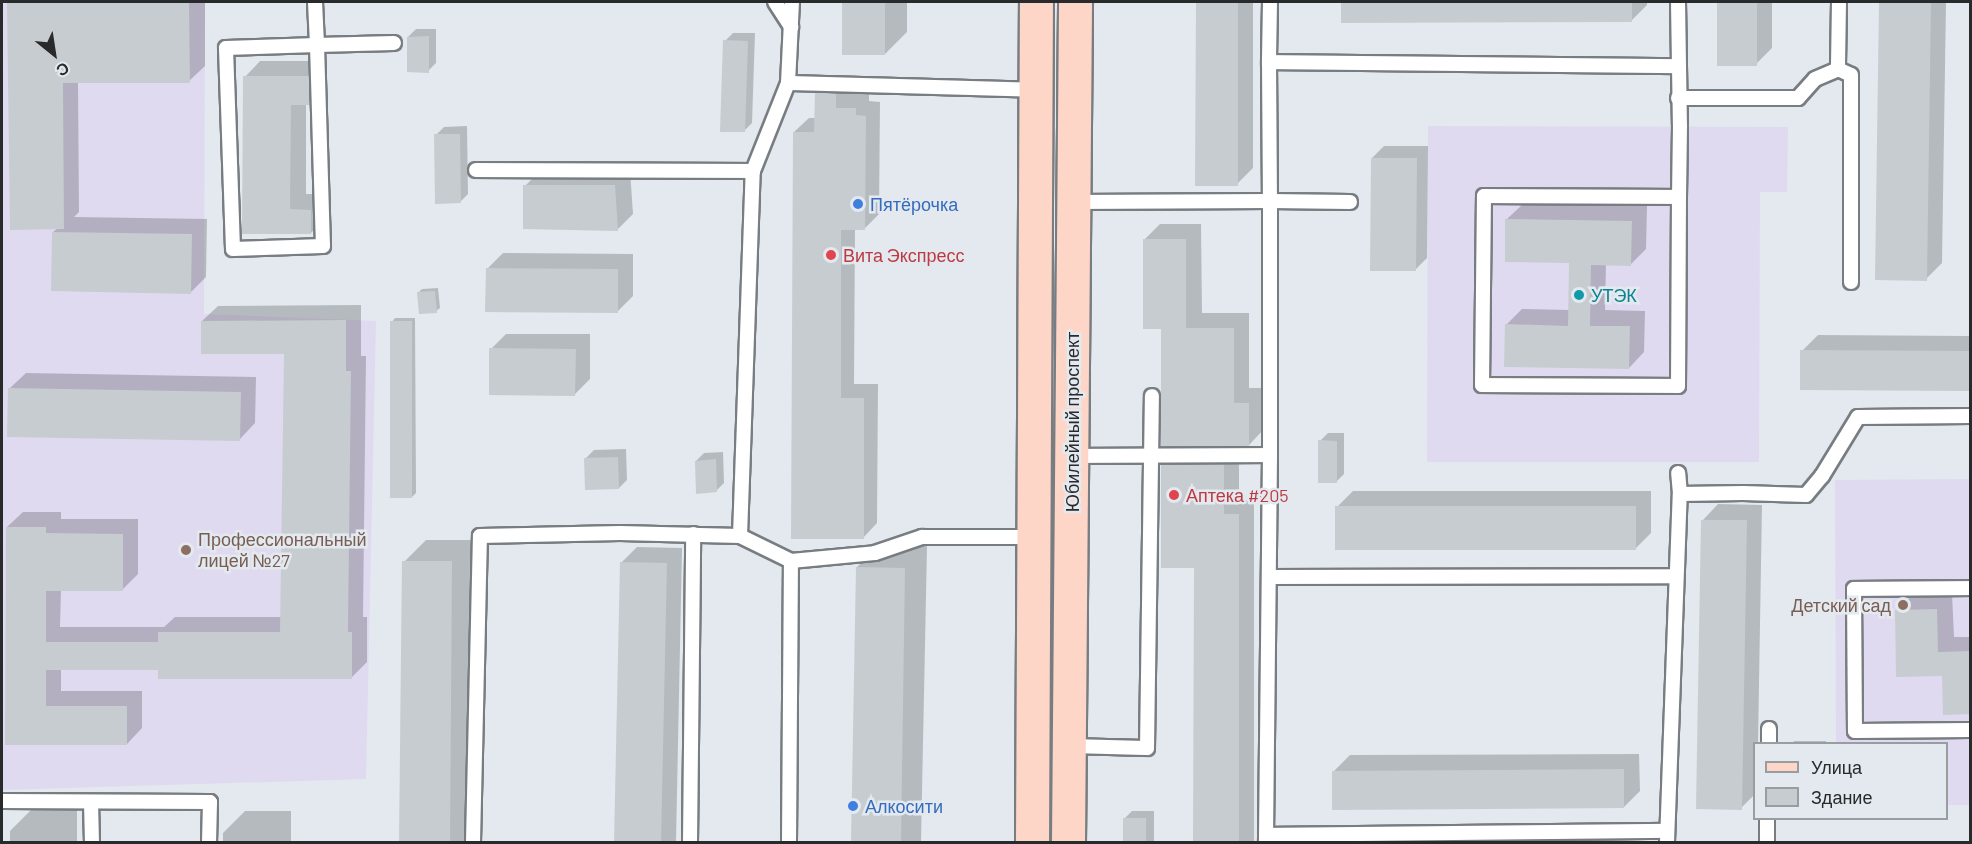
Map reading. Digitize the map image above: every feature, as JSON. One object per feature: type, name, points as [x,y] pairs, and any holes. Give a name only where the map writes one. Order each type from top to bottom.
[{"type":"main road","name":"Юбилейный проспект","points":[[1032,843],[1036,2]]},
{"type":"main road","name":"Юбилейный проспект","points":[[1068,843],[1075,2]]},
{"type":"lane","points":[[315,2],[316,45],[323,246],[233,249],[226,48],[316,45],[394,43]]},
{"type":"lane","points":[[775,2],[791,27]]},
{"type":"lane","points":[[740,536],[753,171],[788,82],[792,2]]},
{"type":"lane","points":[[1270,2],[1270,455],[1266,839],[1667,837],[1675,576],[1680,494],[1678,473]]},
{"type":"lane","points":[[1678,2],[1677,66],[1679,197],[1678,386],[1482,385],[1484,196],[1679,197]]},
{"type":"lane","points":[[1838,69],[1839,2]]},
{"type":"lane","points":[[1269,62],[1677,66]]},
{"type":"lane","points":[[1678,98],[1798,98],[1815,79],[1838,69],[1851,75],[1851,282]]},
{"type":"lane","points":[[788,82],[1036,90]]},
{"type":"lane","points":[[476,170],[753,171]]},
{"type":"lane","points":[[1073,202],[1350,202]]},
{"type":"lane","points":[[1069,746],[1147,748],[1152,396]]},
{"type":"lane","points":[[1680,494],[1806,495],[1822,476],[1858,417],[1971,416]]},
{"type":"lane","points":[[1034,480],[1071,469],[1151,458],[1270,455]]},
{"type":"lane","points":[[690,843],[693,534]]},
{"type":"lane","points":[[474,843],[480,536],[693,534],[740,536],[791,561],[875,554],[922,537],[1033,537]]},
{"type":"lane","points":[[789,843],[791,561]]},
{"type":"lane","points":[[1269,577],[1675,576]]},
{"type":"lane","points":[[1971,588],[1854,589],[1855,731],[1971,730]]},
{"type":"lane","points":[[2,801],[210,802],[209,843]]},
{"type":"lane","points":[[91,802],[92,843]]},
{"type":"lane","points":[[1767,820],[1767,843]]},
{"type":"shaded area","name":"Профессиональный лицей №27","points":[[2,2],[205,2],[204,314],[376,321],[366,779],[2,790]]},
{"type":"shaded area","points":[[1428,126],[1788,127],[1787,192],[1760,192],[1759,462],[1427,462]]},
{"type":"shaded area","name":"Детский сад","points":[[1970,479],[1970,805],[1948,805],[1948,742],[1836,742],[1835,480]]},
{"type":"building","points":[[7,2],[189,2],[190,83],[63,83],[64,229],[10,230]]},
{"type":"building","points":[[842,2],[885,2],[885,55],[842,55]]},
{"type":"building","points":[[1196,2],[1238,2],[1238,186],[1195,186]]},
{"type":"building","points":[[1341,2],[1632,2],[1632,22],[1341,23]]},
{"type":"building","points":[[1717,2],[1757,2],[1757,66],[1717,66]]},
{"type":"building","points":[[1879,2],[1931,2],[1927,281],[1875,280]]},
{"type":"building","points":[[429,36],[429,73],[407,72],[407,37]]},
{"type":"building","points":[[723,40],[748,41],[745,132],[720,132]]},
{"type":"building","points":[[243,76],[309,76],[309,105],[291,105],[290,209],[311,210],[311,234],[242,234]]},
{"type":"building","points":[[815,93],[836,93],[836,108],[856,108],[856,115],[866,116],[865,230],[841,230],[841,398],[864,398],[864,539],[791,539],[793,132],[814,132]]},
{"type":"building","points":[[434,134],[460,134],[461,203],[435,204]]},
{"type":"building","points":[[1371,158],[1417,158],[1416,271],[1370,271]]},
{"type":"building","points":[[523,185],[615,185],[618,231],[523,229]]},
{"type":"building","name":"УТЭК","points":[[1505,219],[1632,221],[1631,266],[1591,265],[1590,326],[1630,326],[1629,369],[1504,367],[1505,324],[1568,326],[1569,263],[1505,262]]},
{"type":"building","points":[[52,232],[192,234],[191,294],[51,291]]},
{"type":"building","points":[[1143,239],[1186,239],[1186,328],[1234,328],[1234,403],[1249,403],[1249,446],[1161,447],[1161,329],[1143,329]]},
{"type":"building","points":[[486,268],[618,269],[618,313],[485,312]]},
{"type":"building","points":[[435,291],[437,313],[419,314],[417,292]]},
{"type":"building","points":[[346,320],[346,371],[351,371],[348,632],[352,632],[352,679],[158,679],[158,670],[46,670],[46,706],[127,706],[127,745],[5,745],[6,527],[46,527],[46,533],[123,534],[123,591],[46,591],[46,642],[158,642],[158,632],[280,632],[284,354],[201,354],[201,321]]},
{"type":"building","points":[[390,321],[412,321],[412,498],[390,498]]},
{"type":"building","points":[[489,348],[576,349],[575,396],[489,395]]},
{"type":"building","points":[[1800,350],[1971,351],[1971,391],[1800,390]]},
{"type":"building","points":[[8,388],[241,392],[240,441],[7,437]]},
{"type":"building","points":[[1318,440],[1337,441],[1337,483],[1318,483]]},
{"type":"building","points":[[618,457],[619,489],[585,490],[584,458]]},
{"type":"building","points":[[716,459],[717,492],[696,494],[695,461]]},
{"type":"building","points":[[1224,464],[1224,514],[1239,514],[1239,843],[1193,843],[1194,568],[1161,568],[1161,465]]},
{"type":"building","points":[[1335,506],[1636,506],[1636,550],[1335,550]]},
{"type":"building","points":[[1701,520],[1747,520],[1742,810],[1696,809]]},
{"type":"building","points":[[402,561],[452,561],[450,843],[399,843]]},
{"type":"building","points":[[620,562],[667,563],[661,843],[614,843]]},
{"type":"building","points":[[856,567],[905,568],[901,843],[851,843]]},
{"type":"building","points":[[1937,609],[1938,652],[1971,651],[1971,714],[1943,715],[1942,676],[1896,677],[1895,610]]},
{"type":"building","points":[[1624,769],[1624,808],[1332,810],[1332,771]]},
{"type":"building","points":[[1123,818],[1146,818],[1146,843],[1123,843]]},
{"type":"place","name":"Пятёрочка","points":[[858,204]]},
{"type":"place","name":"Вита Экспресс","points":[[831,255]]},
{"type":"place","name":"УТЭК","points":[[1579,295]]},
{"type":"place","name":"Аптека #205","points":[[1174,495]]},
{"type":"place","name":"Профессиональный лицей №27","points":[[186,550]]},
{"type":"place","name":"Детский сад","points":[[1903,605]]},
{"type":"place","name":"Алкосити","points":[[853,806]]}]
